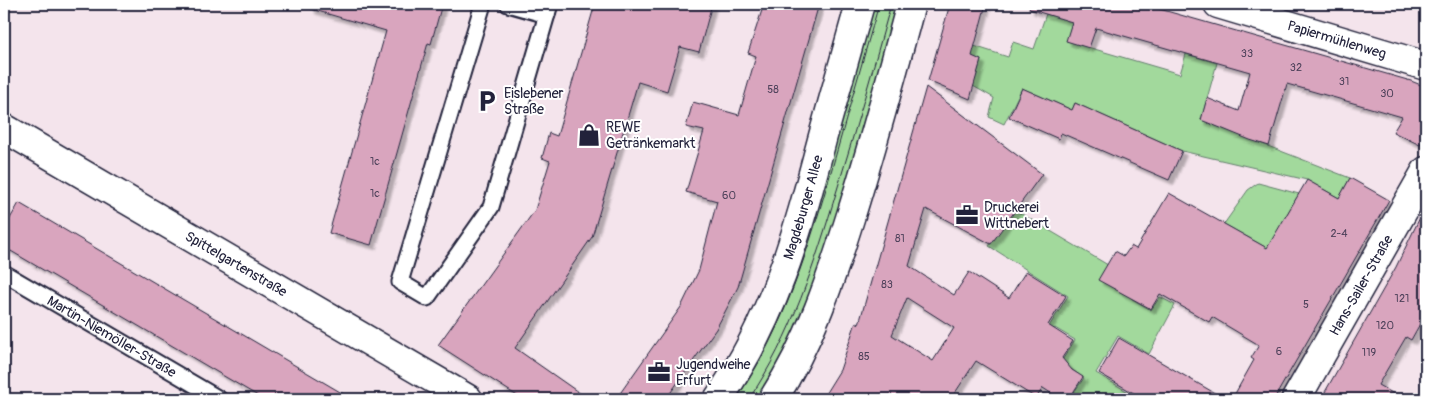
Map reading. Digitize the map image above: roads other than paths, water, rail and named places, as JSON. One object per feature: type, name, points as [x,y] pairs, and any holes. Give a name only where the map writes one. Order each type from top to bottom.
[{"type":"street","name":"Magdeburger Allee","points":[[718,399],[739,367],[788,264],[860,4]]},
{"type":"street","points":[[773,399],[816,319],[832,276],[881,116],[911,4]]},
{"type":"street","name":"Papiermühlenweg","points":[[1218,4],[1277,12],[1426,66]]},
{"type":"street","name":"Spittelgartenstraße","points":[[4,128],[433,390],[468,399]]},
{"type":"street","name":"Hans-Sailer-Straße","points":[[1296,399],[1426,171]]},
{"type":"lane","points":[[484,4],[400,282],[427,298],[491,207],[549,9],[508,4]]},
{"type":"lane","name":"Martin-Niemöller-Straße","points":[[4,273],[218,399]]},
{"type":"tram line","points":[[736,399],[753,372],[782,315],[805,256],[879,4]]},
{"type":"tram line","points":[[749,399],[778,350],[811,272],[851,144],[891,4]]},
{"type":"place","name":"Eislebener Straße","points":[[487,101]]},
{"type":"place","name":"REWE Getränkemarkt","points":[[589,135]]},
{"type":"place","name":"Druckerei Wittnebert","points":[[967,215]]},
{"type":"place","name":"Jugendweihe Erfurt","points":[[659,372]]}]
